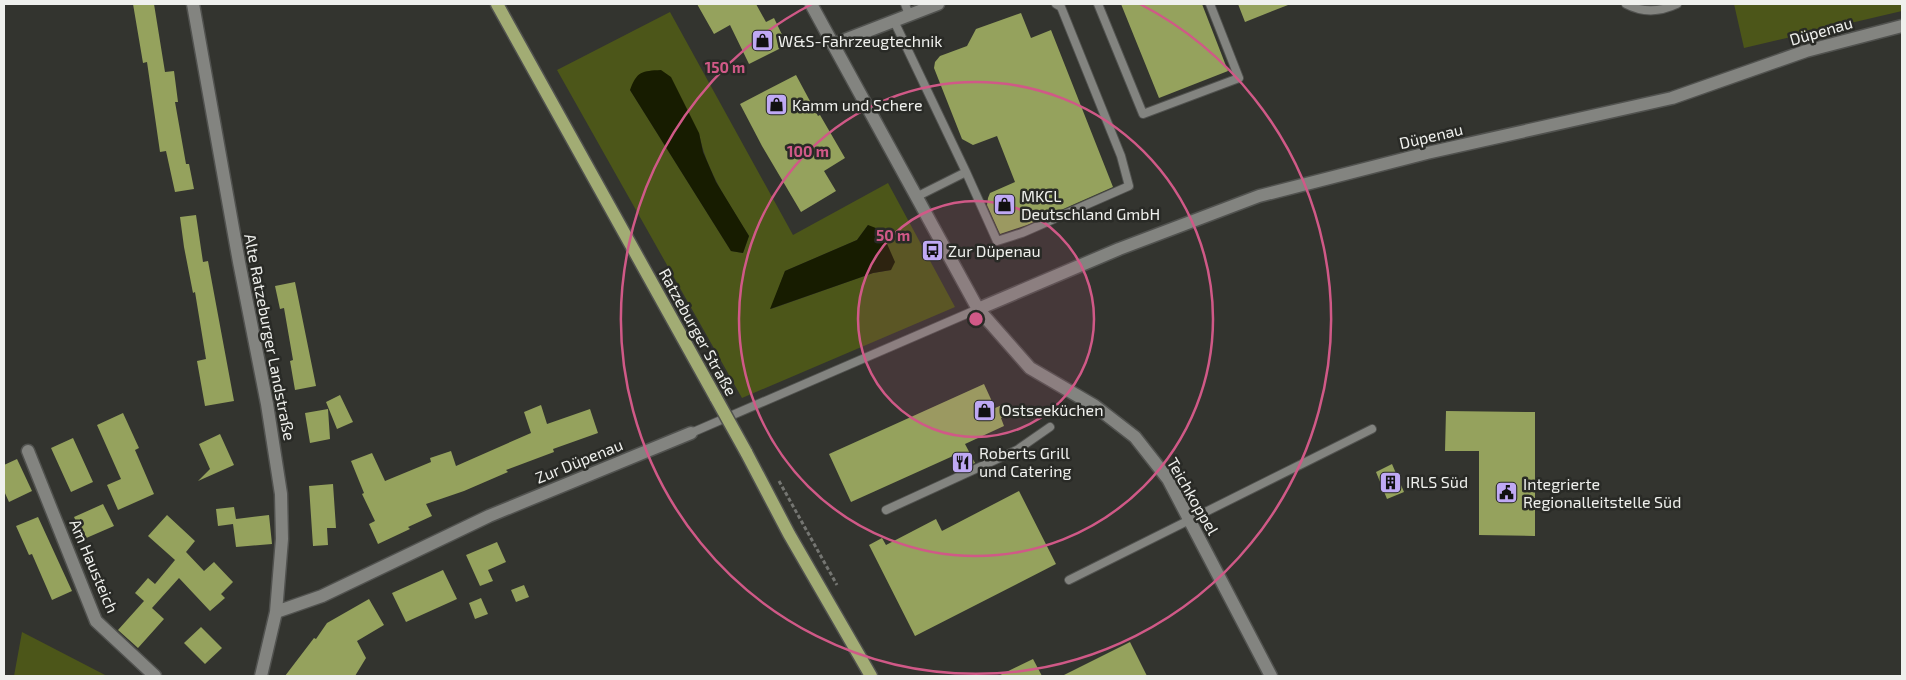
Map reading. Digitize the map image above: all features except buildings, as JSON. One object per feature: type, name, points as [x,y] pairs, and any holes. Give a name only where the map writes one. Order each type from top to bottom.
[{"type":"main road","name":"Ratzeburger Straße","points":[[497,4],[746,452],[788,534],[871,676]]},
{"type":"street","name":"Alte Ratzeburger Landstraße","points":[[193,4],[239,262],[267,404],[281,494],[282,539],[276,612],[261,676]]},
{"type":"street","name":"Teichkoppel","points":[[811,4],[978,309],[1030,368],[1096,406],[1135,437],[1168,479],[1271,676]]},
{"type":"street","points":[[834,44],[894,21],[907,9],[938,4]]},
{"type":"street","name":"Düpenau","points":[[978,309],[1119,249],[1259,196],[1427,153],[1672,98],[1806,51],[1902,26]]},
{"type":"street","name":"Zur Düpenau","points":[[276,612],[322,596],[489,516],[691,433]]},
{"type":"street","name":"Am Hausteich","points":[[28,451],[96,621],[155,676]]},
{"type":"lane","points":[[894,21],[997,241],[1022,234],[1130,186],[1121,156],[1061,7],[1056,4]]},
{"type":"lane","points":[[1098,4],[1143,114],[1240,78],[1210,4]]},
{"type":"lane","points":[[1626,4],[1635,9],[1643,10],[1660,10],[1677,4]]},
{"type":"lane","points":[[916,197],[966,172]]},
{"type":"lane","name":"Zur Düpenau","points":[[691,433],[978,309]]},
{"type":"lane","points":[[886,510],[1017,450],[1050,428]]},
{"type":"lane","points":[[1069,580],[1372,429]]},
{"type":"path","points":[[778,480],[840,591]]},
{"type":"green space","points":[[1734,4],[1902,4],[1902,11],[1744,48]]},
{"type":"green space","points":[[670,12],[793,235],[888,183],[955,307],[742,398],[557,70]],"holes":[[[630,90],[699,133],[702,147],[713,174],[749,236],[743,253],[731,251]],[[868,225],[891,270],[873,273],[771,309],[785,271],[857,240]]]},
{"type":"green space","points":[[22,632],[107,676],[14,676]]},
{"type":"shaded area","points":[[661,70],[671,77],[699,133],[703,152],[716,182],[749,236],[743,253],[731,251],[630,90],[635,79],[641,73]]},
{"type":"shaded area","points":[[868,225],[881,230],[895,262],[891,270],[873,273],[770,309],[785,271],[857,240]]},
{"type":"place","name":"W&S-Fahrzeugtechnik","points":[[762,41]]},
{"type":"place","name":"Kamm und Schere","points":[[776,105]]},
{"type":"place","name":"MKCL Deutschland GmbH","points":[[1005,205]]},
{"type":"place","name":"Zur Düpenau","points":[[932,251]]},
{"type":"place","name":"Ostseeküchen","points":[[985,410]]},
{"type":"place","name":"Roberts Grill und Catering","points":[[963,462]]},
{"type":"place","name":"IRLS Süd","points":[[1390,482]]},
{"type":"place","name":"Integrierte Regionalleitstelle Süd","points":[[1507,493]]}]
